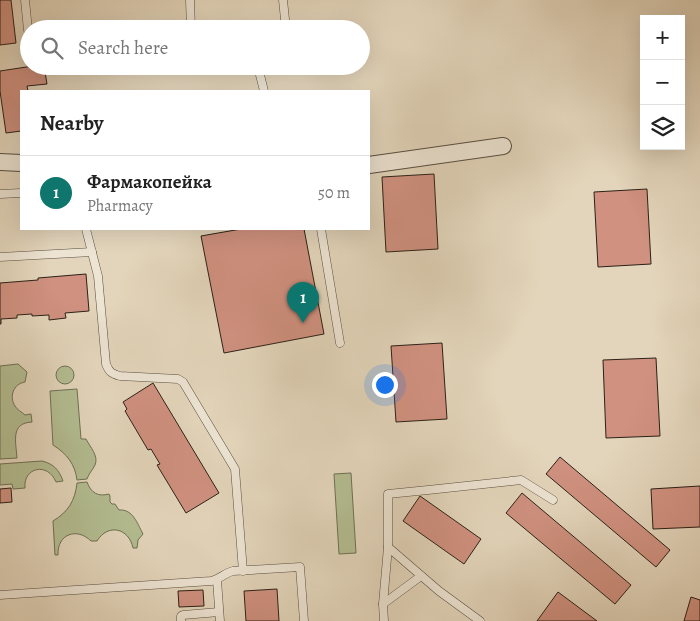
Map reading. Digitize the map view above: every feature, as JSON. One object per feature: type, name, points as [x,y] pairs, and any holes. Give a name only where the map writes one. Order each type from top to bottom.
[{"type":"street","points":[[370,165],[503,146]]},
{"type":"street","points":[[0,162],[20,163]]},
{"type":"lane","points":[[25,0],[27,20]]},
{"type":"lane","points":[[190,0],[191,20]]},
{"type":"lane","points":[[283,0],[285,20]]},
{"type":"lane","points":[[260,75],[264,90]]},
{"type":"lane","points":[[0,194],[20,193]]},
{"type":"lane","points":[[86,230],[98,276],[108,370],[112,374],[120,376],[178,379],[183,382],[235,470],[243,571]]},
{"type":"lane","points":[[321,230],[340,344]]},
{"type":"lane","points":[[0,258],[92,252]]},
{"type":"lane","points":[[384,621],[388,547],[388,494],[521,480],[553,500]]},
{"type":"lane","points":[[388,547],[439,591],[480,621]]},
{"type":"lane","points":[[0,595],[217,580],[229,572],[300,567],[304,621]]},
{"type":"lane","points":[[384,604],[421,576]]},
{"type":"lane","points":[[217,580],[220,621]]},
{"type":"lane","points":[[181,621],[181,616],[183,615],[219,612]]},
{"type":"green space","points":[[18,364],[27,372],[25,382],[15,388],[12,399],[17,409],[25,415],[31,414],[32,422],[25,423],[17,430],[17,458],[0,459],[0,366]]},
{"type":"green space","points":[[61,366],[69,366],[74,371],[72,382],[61,384],[56,379],[56,371]]},
{"type":"green space","points":[[77,389],[81,439],[86,439],[95,455],[96,462],[87,479],[77,480],[70,460],[53,445],[50,391]]},
{"type":"green space","points":[[42,461],[56,468],[63,481],[56,482],[47,472],[37,470],[28,475],[25,481],[25,488],[13,489],[12,484],[0,485],[0,464]]},
{"type":"green space","points":[[351,473],[356,553],[339,554],[334,474]]},
{"type":"green space","points":[[87,482],[93,491],[101,495],[109,494],[112,504],[115,504],[119,510],[124,510],[134,517],[143,534],[138,540],[137,548],[133,548],[131,541],[123,532],[112,530],[102,535],[97,541],[91,541],[80,534],[69,535],[61,542],[58,555],[55,555],[53,521],[63,514],[70,505],[75,495],[77,483]]},
{"type":"building","points":[[0,0],[11,0],[16,43],[0,45]]},
{"type":"building","points":[[20,68],[20,75],[46,75],[47,84],[27,86],[28,90],[20,90],[20,131],[6,133],[0,91],[0,71]]},
{"type":"building","points":[[434,174],[438,249],[386,252],[382,177]]},
{"type":"building","points":[[647,189],[651,264],[598,267],[594,192]]},
{"type":"building","points":[[235,230],[304,230],[324,334],[224,353],[201,236]]},
{"type":"building","points":[[86,274],[89,311],[65,313],[66,318],[49,320],[49,315],[17,315],[17,318],[1,319],[0,324],[0,283]]},
{"type":"building","points":[[442,343],[447,419],[396,422],[391,346]]},
{"type":"building","points":[[656,358],[660,436],[606,438],[603,360]]},
{"type":"building","points":[[153,383],[219,493],[186,513],[157,465],[160,464],[151,449],[148,450],[125,411],[127,409],[123,402]]},
{"type":"building","points":[[560,457],[670,550],[656,567],[546,474]]},
{"type":"building","points":[[700,486],[700,527],[653,529],[651,489]]},
{"type":"building","points":[[11,488],[12,502],[0,503],[0,489]]},
{"type":"building","points":[[522,493],[631,585],[615,604],[506,513]]},
{"type":"building","points":[[420,496],[481,539],[464,564],[403,521]]},
{"type":"building","points":[[277,589],[279,621],[246,621],[244,591]]},
{"type":"building","points":[[203,590],[204,606],[179,607],[178,591]]},
{"type":"building","points":[[558,592],[597,621],[537,621]]},
{"type":"building","points":[[691,597],[700,600],[700,621],[684,621]]},
{"type":"place","name":"Фармакопейка","points":[[303,323]]}]
